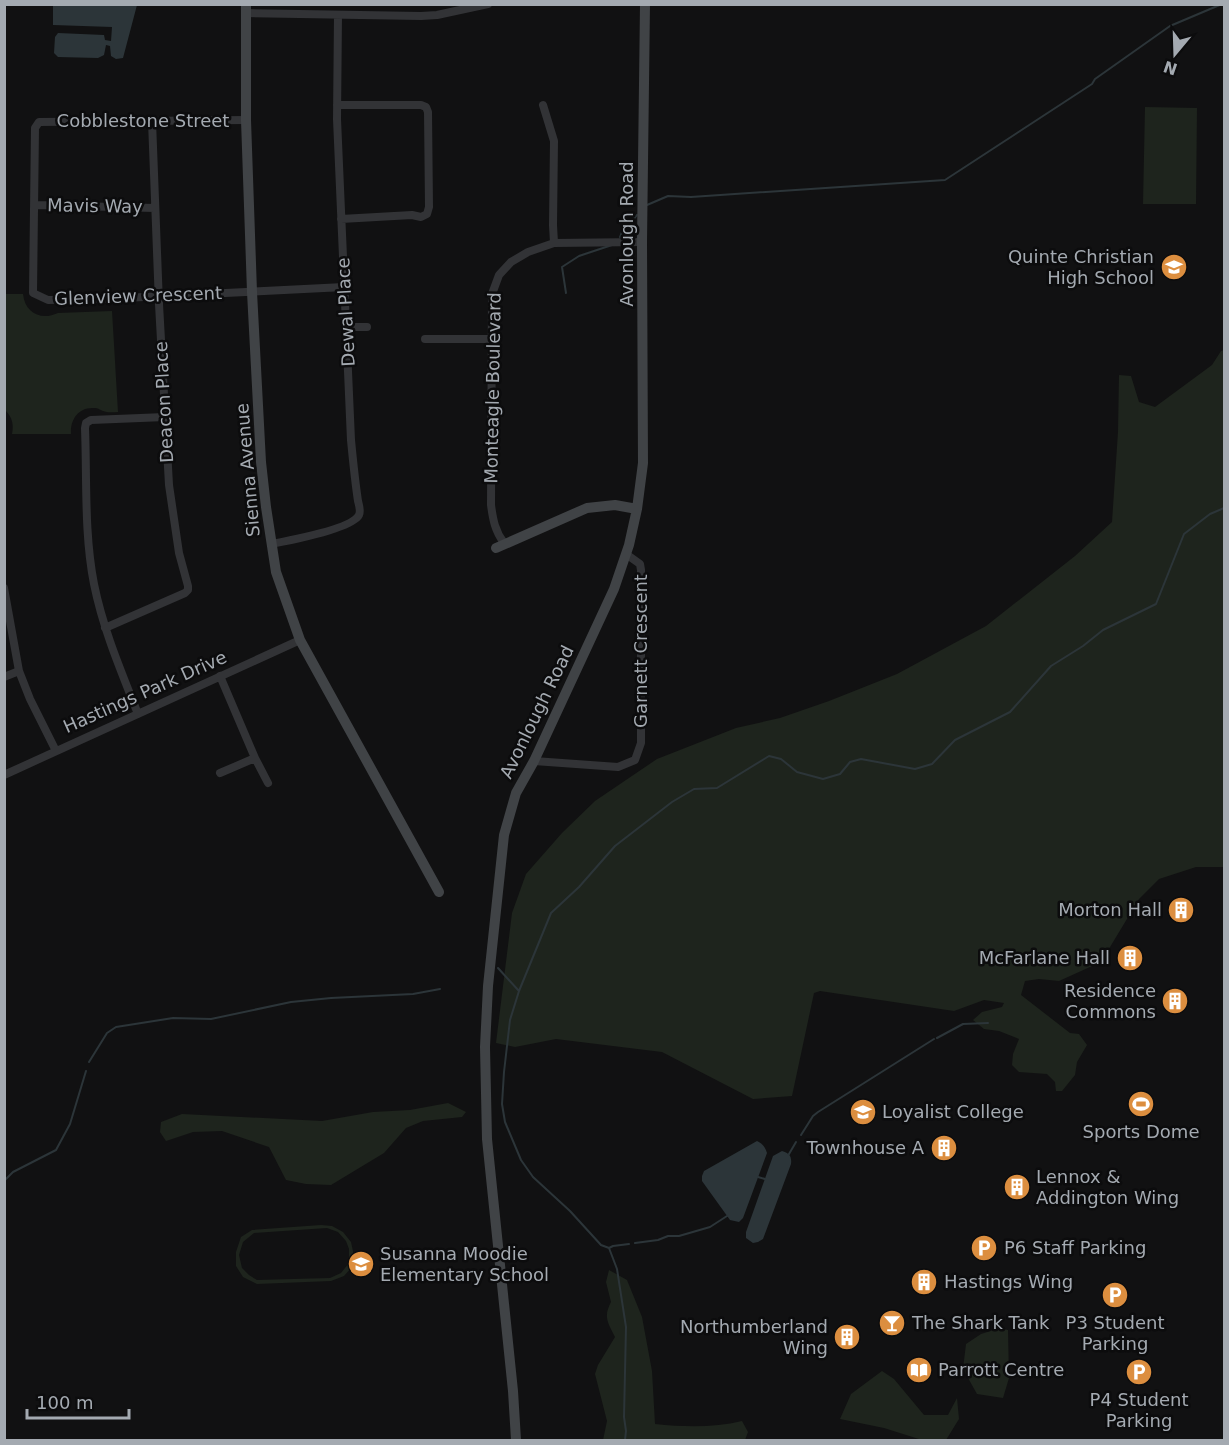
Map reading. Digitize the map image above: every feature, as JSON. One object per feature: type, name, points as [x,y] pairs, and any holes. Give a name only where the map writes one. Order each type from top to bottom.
[{"type":"street","points":[[246,9],[338,15],[429,16],[488,4]]},
{"type":"street","name":"Avonlough Road","points":[[516,1440],[513,1390],[487,1140],[485,1047],[488,986],[504,835],[516,793],[534,761],[614,589],[626,554],[637,509],[643,463],[642,242],[645,4]]},
{"type":"street","name":"Sienna Avenue","points":[[246,9],[246,120],[261,462],[276,572],[300,640],[439,892]]},
{"type":"street","name":"Dewal Place","points":[[271,544],[328,531],[351,521],[360,512],[351,440],[344,288],[337,105],[338,15]]},
{"type":"street","points":[[337,105],[421,105],[426,107],[428,112],[429,207],[427,214],[421,217],[412,215],[341,219]]},
{"type":"street","points":[[543,105],[554,141],[554,243]]},
{"type":"street","name":"Cobblestone Street","points":[[39,122],[246,120]]},
{"type":"street","name":"Deacon Place","points":[[105,628],[188,590],[172,511],[165,417],[152,121]]},
{"type":"street","name":"Glenview Crescent","points":[[39,122],[35,128],[33,293],[48,300],[344,288]]},
{"type":"street","name":"Mavis Way","points":[[35,205],[155,208]]},
{"type":"street","name":"Monteagle Boulevard","points":[[500,546],[491,505],[492,294],[499,275],[511,262],[528,252],[554,243],[642,242]]},
{"type":"street","points":[[346,327],[367,327]]},
{"type":"street","points":[[425,339],[491,339]]},
{"type":"street","points":[[138,714],[105,628],[93,582],[88,546],[85,428],[86,423],[91,420],[165,417]]},
{"type":"street","points":[[500,546],[587,508],[615,505],[637,509]]},
{"type":"street","name":"Garnett Crescent","points":[[534,761],[618,767],[635,760],[641,743],[641,570],[640,564],[626,554]]},
{"type":"street","points":[[4,588],[19,671],[56,752]]},
{"type":"street","name":"Hastings Park Drive","points":[[4,775],[300,640]]},
{"type":"street","points":[[4,677],[19,671]]},
{"type":"street","points":[[220,676],[268,783]]},
{"type":"street","points":[[220,773],[255,758]]},
{"type":"shaded area","points":[[53,5],[137,5],[123,58],[116,59],[111,56],[110,46],[106,45],[104,55],[98,58],[58,57],[54,53],[55,37],[58,33],[104,35],[105,40],[111,41],[112,27],[53,25]]},
{"type":"shaded area","points":[[1145,107],[1197,108],[1196,204],[1143,204]]},
{"type":"shaded area","points":[[5,294],[23,294],[24,301],[30,310],[40,316],[112,311],[118,412],[88,408],[79,412],[72,424],[71,434],[12,434],[12,421],[5,410]]},
{"type":"shaded area","points":[[1224,350],[1224,867],[1196,867],[1159,879],[1139,899],[1101,962],[1059,981],[1039,979],[1025,981],[1021,995],[1070,1033],[1079,1034],[1087,1045],[1077,1062],[1075,1075],[1062,1091],[1056,1091],[1055,1082],[1047,1074],[1019,1072],[1012,1065],[1013,1054],[1019,1039],[999,1031],[984,1029],[973,1020],[982,1012],[1002,1007],[1004,1003],[984,1000],[954,1011],[820,991],[814,993],[792,1096],[753,1099],[662,1052],[556,1039],[515,1047],[496,1043],[512,913],[526,874],[562,833],[595,801],[657,759],[736,728],[780,718],[897,674],[986,626],[1075,556],[1112,522],[1119,375],[1131,376],[1139,402],[1155,407],[1212,365]]},
{"type":"shaded area","points":[[448,1103],[466,1112],[462,1117],[423,1121],[406,1128],[384,1153],[331,1185],[286,1180],[269,1147],[222,1131],[193,1132],[166,1141],[160,1132],[161,1122],[182,1114],[322,1121]]},
{"type":"shaded area","points":[[757,1141],[764,1146],[767,1153],[743,1218],[739,1222],[730,1220],[702,1181],[702,1176],[704,1171]]},
{"type":"shaded area","points":[[782,1151],[790,1155],[791,1164],[763,1239],[753,1243],[746,1238],[746,1232],[773,1156]]},
{"type":"shaded area","points":[[332,1226],[343,1232],[351,1242],[354,1256],[352,1267],[344,1276],[331,1281],[257,1284],[243,1277],[236,1266],[236,1252],[241,1237],[252,1230]],"holes":[[[327,1228],[338,1232],[346,1241],[349,1249],[349,1263],[341,1273],[330,1278],[257,1280],[242,1268],[239,1255],[243,1242],[254,1233]]]},
{"type":"shaded area","points":[[609,1270],[627,1280],[642,1317],[652,1371],[655,1424],[699,1426],[742,1421],[748,1432],[745,1440],[603,1440],[607,1421],[595,1374],[615,1337],[607,1316],[611,1302],[606,1282]]},
{"type":"shaded area","points":[[1000,1328],[1008,1330],[1009,1378],[1003,1398],[977,1394],[963,1369],[966,1344],[981,1334]]},
{"type":"shaded area","points":[[882,1371],[894,1379],[924,1415],[948,1415],[957,1398],[959,1419],[946,1440],[922,1440],[884,1428],[840,1419],[851,1394]]},
{"type":"waterway","points":[[647,205],[668,196],[691,197],[945,180],[1092,84],[1095,79],[1170,26],[1222,4]]},
{"type":"waterway","points":[[620,237],[637,215]]},
{"type":"waterway","points":[[566,293],[562,267],[579,256],[612,245]]},
{"type":"waterway","points":[[625,1440],[626,1327],[617,1269],[609,1248],[601,1245],[570,1211],[533,1177],[521,1160],[505,1122],[502,1104],[510,1020],[519,991],[551,913],[579,887],[615,846],[672,802],[694,789],[717,788],[769,756],[781,759],[797,772],[823,779],[840,774],[850,762],[861,759],[915,769],[932,764],[955,740],[1010,712],[1051,666],[1103,630],[1156,604],[1184,534],[1210,514],[1224,508]]},
{"type":"waterway","points":[[498,968],[519,991]]},
{"type":"waterway","points":[[89,1062],[107,1033],[116,1027],[173,1018],[211,1019],[291,1002],[413,994],[440,989]]},
{"type":"waterway","points":[[937,1038],[963,1024],[988,1023]]},
{"type":"waterway","points":[[801,1135],[818,1112],[934,1039]]},
{"type":"waterway","points":[[4,1181],[13,1172],[56,1150],[70,1124],[86,1071]]},
{"type":"waterway","points":[[789,1154],[796,1142]]},
{"type":"waterway","points":[[758,1177],[765,1179]]},
{"type":"waterway","points":[[635,1243],[679,1236],[710,1227],[727,1216]]},
{"type":"waterway","points":[[609,1248],[629,1244]]},
{"type":"place","name":"Quinte Christian High School","points":[[1174,267]]},
{"type":"place","name":"Morton Hall","points":[[1181,910]]},
{"type":"place","name":"McFarlane Hall","points":[[1130,958]]},
{"type":"place","name":"Residence Commons","points":[[1175,1001]]},
{"type":"place","name":"Sports Dome","points":[[1141,1104]]},
{"type":"place","name":"Loyalist College","points":[[863,1112]]},
{"type":"place","name":"Townhouse A","points":[[944,1148]]},
{"type":"place","name":"Lennox & Addington Wing","points":[[1017,1187]]},
{"type":"place","name":"P6 Staff Parking","points":[[984,1248]]},
{"type":"place","name":"Susanna Moodie Elementary School","points":[[361,1264]]},
{"type":"place","name":"Hastings Wing","points":[[924,1282]]},
{"type":"place","name":"P3 Student Parking","points":[[1115,1295]]},
{"type":"place","name":"The Shark Tank","points":[[892,1323]]},
{"type":"place","name":"Northumberland Wing","points":[[847,1337]]},
{"type":"place","name":"Parrott Centre","points":[[919,1370]]},
{"type":"place","name":"P4 Student Parking","points":[[1139,1372]]}]
